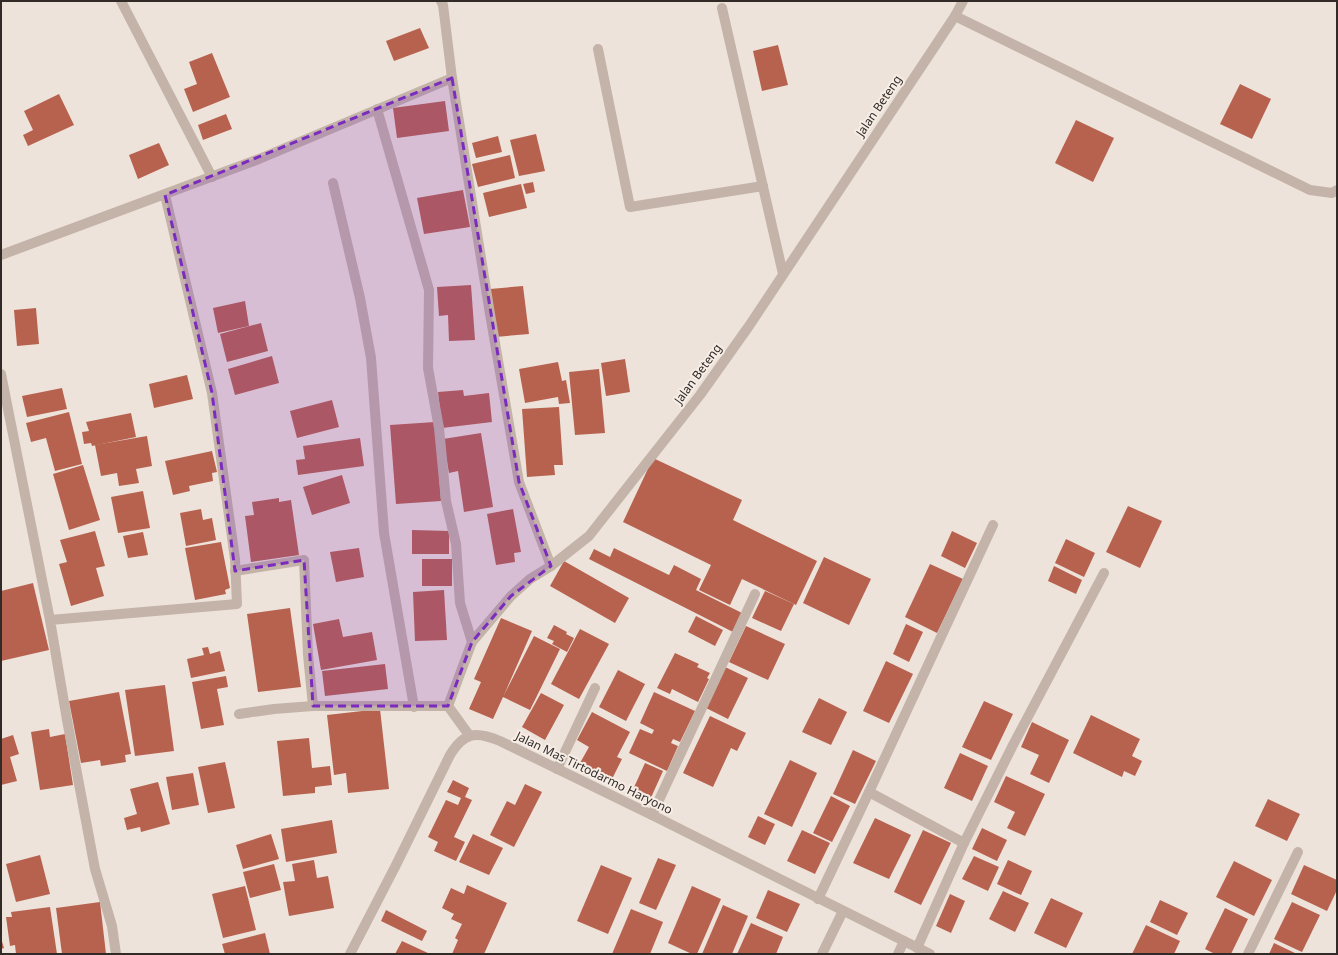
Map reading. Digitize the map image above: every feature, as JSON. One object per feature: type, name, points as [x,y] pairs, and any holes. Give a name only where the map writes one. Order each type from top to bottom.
[{"type":"street","points":[[121,1],[212,177]]},
{"type":"street","points":[[441,1],[443,4],[452,78],[490,314],[519,482],[551,566]]},
{"type":"street","name":"Jalan Beteng","points":[[448,706],[472,642],[510,596],[530,579],[551,566],[589,536],[700,395],[749,326],[955,16],[963,1]]},
{"type":"street","points":[[722,8],[783,274]]},
{"type":"street","points":[[955,16],[1310,190],[1332,193],[1337,190]]},
{"type":"street","points":[[598,49],[630,207],[763,186]]},
{"type":"street","points":[[1,255],[259,160],[452,78]]},
{"type":"street","points":[[377,109],[429,290],[428,368],[439,428],[446,501],[456,544],[460,603],[472,642]]},
{"type":"street","points":[[333,183],[360,298],[370,358],[384,533],[414,707]]},
{"type":"street","points":[[50,620],[237,604],[235,570],[212,393],[165,195]]},
{"type":"street","points":[[1,374],[50,620],[68,727],[95,869],[112,926],[116,954]]},
{"type":"street","points":[[818,899],[993,525]]},
{"type":"street","points":[[235,570],[304,560],[308,655],[313,706]]},
{"type":"street","points":[[917,948],[964,843],[1013,745],[1104,573]]},
{"type":"street","points":[[652,815],[755,594]]},
{"type":"street","points":[[557,769],[595,688]]},
{"type":"street","points":[[239,714],[274,709],[313,706],[448,706],[469,735],[462,739],[450,755],[350,954]]},
{"type":"street","name":"Jalan Mas Tirtodarmo Haryono","points":[[469,735],[476,734],[490,737],[652,815],[930,954]]},
{"type":"street","points":[[869,792],[964,843]]},
{"type":"street","points":[[1248,954],[1298,852]]},
{"type":"street","points":[[822,954],[843,911]]},
{"type":"street","points":[[898,954],[904,941]]},
{"type":"highlighted area","points":[[452,78],[519,482],[551,566],[511,596],[472,642],[448,706],[313,706],[304,560],[235,571],[212,393],[165,195]]},
{"type":"building","points":[[420,28],[429,48],[394,61],[386,41]]},
{"type":"building","points":[[778,45],[788,85],[762,91],[753,51]]},
{"type":"building","points":[[212,53],[230,97],[193,112],[184,89],[197,84],[189,62]]},
{"type":"building","points":[[1240,84],[1271,99],[1252,139],[1220,124]]},
{"type":"building","points":[[59,94],[74,125],[28,146],[23,135],[33,130],[24,111]]},
{"type":"building","points":[[445,101],[449,131],[397,138],[393,108]]},
{"type":"building","points":[[226,114],[232,129],[203,140],[198,125]]},
{"type":"building","points":[[1076,120],[1114,138],[1093,182],[1055,163]]},
{"type":"building","points":[[536,134],[545,171],[519,176],[510,140]]},
{"type":"building","points":[[498,136],[502,152],[476,158],[472,143]]},
{"type":"building","points":[[159,143],[169,165],[138,179],[129,155]]},
{"type":"building","points":[[510,155],[515,178],[478,187],[472,164]]},
{"type":"building","points":[[533,182],[535,192],[526,194],[523,184]]},
{"type":"building","points":[[521,184],[527,208],[489,217],[483,193]]},
{"type":"building","points":[[463,190],[470,227],[424,234],[417,198]]},
{"type":"building","points":[[471,285],[475,340],[449,341],[448,315],[439,316],[437,287]]},
{"type":"building","points":[[523,286],[529,334],[495,337],[490,289]]},
{"type":"building","points":[[245,301],[249,326],[218,333],[213,308]]},
{"type":"building","points":[[36,308],[39,344],[17,346],[14,310]]},
{"type":"building","points":[[261,323],[268,351],[227,362],[220,334]]},
{"type":"building","points":[[272,356],[279,383],[235,395],[228,369]]},
{"type":"building","points":[[625,359],[630,392],[606,396],[601,363]]},
{"type":"building","points":[[558,362],[562,381],[566,380],[570,403],[559,404],[558,397],[525,403],[519,369]]},
{"type":"building","points":[[599,369],[605,433],[575,435],[569,372]]},
{"type":"building","points":[[187,375],[193,399],[154,408],[149,384]]},
{"type":"building","points":[[62,388],[67,409],[27,417],[22,396]]},
{"type":"building","points":[[463,390],[464,396],[489,393],[492,422],[442,428],[438,392]]},
{"type":"building","points":[[332,400],[339,427],[297,438],[290,411]]},
{"type":"building","points":[[559,407],[563,465],[554,465],[555,475],[527,477],[522,409]]},
{"type":"building","points":[[69,412],[82,464],[55,471],[46,438],[31,442],[26,423]]},
{"type":"building","points":[[131,413],[136,437],[92,446],[91,443],[84,444],[82,432],[89,431],[86,422]]},
{"type":"building","points":[[435,422],[441,501],[396,504],[390,425]]},
{"type":"building","points":[[481,433],[493,507],[464,512],[458,471],[449,473],[443,439]]},
{"type":"building","points":[[147,436],[152,466],[136,469],[139,483],[119,486],[117,473],[101,476],[95,445]]},
{"type":"building","points":[[360,438],[364,466],[298,475],[296,460],[305,459],[303,446]]},
{"type":"building","points":[[212,451],[217,472],[212,473],[213,481],[189,486],[190,491],[173,495],[165,461]]},
{"type":"building","points":[[653,458],[742,500],[733,520],[817,561],[796,605],[742,579],[730,605],[699,590],[711,565],[623,522]]},
{"type":"building","points":[[83,465],[100,520],[69,530],[53,474]]},
{"type":"building","points":[[342,475],[350,503],[312,515],[303,487]]},
{"type":"building","points":[[143,491],[150,528],[118,533],[111,497]]},
{"type":"building","points":[[279,498],[279,502],[291,500],[299,555],[251,562],[245,516],[254,515],[252,502]]},
{"type":"building","points":[[1128,506],[1162,521],[1140,568],[1106,552]]},
{"type":"building","points":[[201,509],[203,520],[212,518],[216,540],[186,546],[180,513]]},
{"type":"building","points":[[513,509],[521,552],[514,553],[515,562],[496,565],[487,514]]},
{"type":"building","points":[[412,530],[449,531],[449,554],[412,554]]},
{"type":"building","points":[[95,531],[105,566],[96,568],[104,596],[71,606],[59,564],[67,562],[60,540]]},
{"type":"building","points":[[952,531],[977,543],[965,568],[941,556]]},
{"type":"building","points":[[143,532],[148,555],[128,558],[123,536]]},
{"type":"building","points":[[1066,539],[1095,553],[1084,577],[1055,563]]},
{"type":"building","points":[[221,542],[230,588],[225,590],[226,594],[195,600],[185,548]]},
{"type":"building","points":[[359,548],[364,577],[336,582],[330,552]]},
{"type":"building","points":[[614,548],[669,575],[674,565],[701,579],[696,590],[742,613],[733,632],[589,559],[594,549],[610,557]]},
{"type":"building","points":[[824,557],[871,579],[849,625],[803,603]]},
{"type":"building","points":[[422,559],[452,559],[452,586],[422,586]]},
{"type":"building","points":[[564,561],[629,598],[615,623],[550,586]]},
{"type":"building","points":[[930,564],[963,579],[937,633],[905,617]]},
{"type":"building","points":[[1054,566],[1082,580],[1076,594],[1048,581]]},
{"type":"building","points":[[33,583],[49,650],[1,661],[1,591]]},
{"type":"building","points":[[444,590],[447,640],[415,641],[413,592]]},
{"type":"building","points":[[765,591],[794,604],[781,631],[752,618]]},
{"type":"building","points":[[290,608],[301,687],[258,692],[247,614]]},
{"type":"building","points":[[696,616],[723,630],[715,646],[688,632]]},
{"type":"building","points":[[501,618],[532,631],[504,695],[534,636],[560,649],[530,710],[503,697],[493,719],[469,709],[481,682],[474,679]]},
{"type":"building","points":[[339,619],[343,637],[372,632],[377,660],[321,670],[313,624]]},
{"type":"building","points":[[906,624],[923,632],[909,662],[893,654]]},
{"type":"building","points":[[554,625],[567,632],[566,634],[574,638],[567,652],[552,644],[554,641],[547,638]]},
{"type":"building","points":[[746,626],[785,644],[768,680],[729,662]]},
{"type":"building","points":[[580,629],[609,644],[579,699],[551,684]]},
{"type":"building","points":[[208,647],[210,654],[220,651],[225,671],[191,678],[187,659],[204,655],[202,648]]},
{"type":"building","points":[[675,653],[699,664],[697,667],[710,673],[707,678],[709,679],[698,702],[672,689],[670,694],[657,688]]},
{"type":"building","points":[[886,661],[913,674],[889,723],[863,711]]},
{"type":"building","points":[[385,664],[388,689],[325,696],[322,671]]},
{"type":"building","points":[[723,666],[748,678],[728,719],[704,707]]},
{"type":"building","points":[[618,670],[645,684],[626,721],[599,707]]},
{"type":"building","points":[[226,676],[228,687],[217,689],[224,725],[201,729],[192,682]]},
{"type":"building","points":[[165,685],[174,751],[135,756],[125,690]]},
{"type":"building","points":[[119,692],[131,754],[125,755],[126,762],[101,766],[100,760],[81,763],[69,701]]},
{"type":"building","points":[[654,692],[695,711],[680,742],[673,739],[671,743],[678,746],[667,771],[629,753],[640,729],[652,734],[654,730],[640,723]]},
{"type":"building","points":[[541,693],[564,705],[545,740],[522,727]]},
{"type":"building","points":[[819,698],[847,712],[831,745],[802,732]]},
{"type":"building","points":[[984,701],[1013,714],[991,760],[962,747]]},
{"type":"building","points":[[380,709],[389,789],[348,793],[346,773],[334,775],[327,715]]},
{"type":"building","points":[[592,712],[630,732],[617,757],[622,759],[612,779],[580,763],[589,747],[577,740]]},
{"type":"building","points":[[1091,715],[1140,739],[1132,756],[1142,761],[1135,776],[1124,771],[1122,777],[1073,753]]},
{"type":"building","points":[[710,716],[746,733],[737,751],[731,748],[713,787],[683,773]]},
{"type":"building","points":[[1032,722],[1069,740],[1049,783],[1030,774],[1039,755],[1021,747]]},
{"type":"building","points":[[49,729],[50,737],[65,734],[73,785],[40,790],[31,732]]},
{"type":"building","points":[[13,735],[19,754],[10,757],[17,781],[1,785],[1,739]]},
{"type":"building","points":[[309,738],[312,768],[330,766],[332,785],[315,787],[315,793],[283,796],[277,741]]},
{"type":"building","points":[[853,750],[876,761],[855,804],[833,794]]},
{"type":"building","points":[[960,753],[988,766],[972,801],[944,788]]},
{"type":"building","points":[[790,760],[817,773],[792,827],[764,814]]},
{"type":"building","points":[[225,762],[235,808],[208,813],[198,767]]},
{"type":"building","points":[[645,763],[663,771],[649,802],[631,794]]},
{"type":"building","points":[[193,773],[199,805],[172,810],[166,777]]},
{"type":"building","points":[[1006,776],[1045,794],[1025,836],[1007,828],[1015,812],[994,802]]},
{"type":"building","points":[[453,780],[469,788],[465,797],[472,800],[454,837],[465,842],[456,861],[434,851],[438,842],[428,837],[446,800],[458,805],[461,798],[447,792]]},
{"type":"building","points":[[158,782],[170,824],[141,832],[140,827],[127,830],[124,818],[137,814],[130,789]]},
{"type":"building","points":[[525,784],[542,792],[514,847],[490,835],[507,801],[515,805]]},
{"type":"building","points":[[831,796],[850,806],[832,842],[813,833]]},
{"type":"building","points":[[1268,799],[1300,814],[1287,841],[1255,826]]},
{"type":"building","points":[[758,816],[775,824],[765,845],[748,837]]},
{"type":"building","points":[[875,818],[911,835],[889,879],[853,863]]},
{"type":"building","points":[[332,820],[337,853],[286,862],[281,829]]},
{"type":"building","points":[[982,828],[1007,840],[997,861],[972,849]]},
{"type":"building","points":[[802,830],[830,843],[815,874],[787,861]]},
{"type":"building","points":[[923,830],[951,843],[921,905],[894,892]]},
{"type":"building","points":[[271,834],[279,859],[243,869],[236,845]]},
{"type":"building","points":[[473,834],[503,848],[489,875],[459,862]]},
{"type":"building","points":[[40,855],[50,894],[16,902],[6,864]]},
{"type":"building","points":[[974,856],[999,867],[988,891],[962,879]]},
{"type":"building","points":[[658,858],[676,865],[656,910],[639,903]]},
{"type":"building","points":[[314,860],[317,878],[328,876],[334,908],[289,916],[283,882],[295,881],[292,864]]},
{"type":"building","points":[[1008,860],[1032,871],[1021,895],[997,884]]},
{"type":"building","points":[[1234,861],[1272,880],[1254,916],[1216,897]]},
{"type":"building","points":[[274,864],[281,890],[250,898],[243,872]]},
{"type":"building","points":[[601,865],[632,878],[608,934],[577,921]]},
{"type":"building","points":[[1304,865],[1337,880],[1337,890],[1327,911],[1291,894]]},
{"type":"building","points":[[467,885],[507,903],[484,954],[452,954],[458,940],[455,938],[462,924],[451,919],[454,914],[442,908],[451,888],[464,894]]},
{"type":"building","points":[[245,886],[256,930],[223,938],[212,894]]},
{"type":"building","points":[[692,886],[721,899],[697,954],[692,954],[668,943]]},
{"type":"building","points":[[768,890],[800,904],[787,932],[756,918]]},
{"type":"building","points":[[1003,891],[1029,903],[1015,932],[989,919]]},
{"type":"building","points":[[950,894],[965,901],[951,933],[936,926]]},
{"type":"building","points":[[1051,898],[1083,913],[1066,948],[1034,933]]},
{"type":"building","points":[[1160,900],[1188,913],[1177,935],[1150,922]]},
{"type":"building","points":[[100,902],[106,954],[62,954],[56,908]]},
{"type":"building","points":[[1292,902],[1320,915],[1302,952],[1274,939]]},
{"type":"building","points":[[723,905],[748,916],[732,954],[702,954]]},
{"type":"building","points":[[50,907],[57,954],[16,954],[15,945],[10,946],[6,917],[12,917],[11,912]]},
{"type":"building","points":[[1225,908],[1248,919],[1231,954],[1215,954],[1205,949]]},
{"type":"building","points":[[631,909],[663,922],[650,954],[612,954]]},
{"type":"building","points":[[386,910],[427,931],[422,941],[381,921]]},
{"type":"building","points":[[751,923],[783,937],[776,954],[737,954]]},
{"type":"building","points":[[1146,925],[1180,941],[1174,954],[1132,954]]},
{"type":"building","points":[[265,933],[270,954],[225,954],[222,944]]},
{"type":"building","points":[[1,938],[4,948],[1,949]]},
{"type":"building","points":[[402,941],[430,954],[395,954]]},
{"type":"building","points":[[1274,943],[1297,954],[1269,954]]}]
